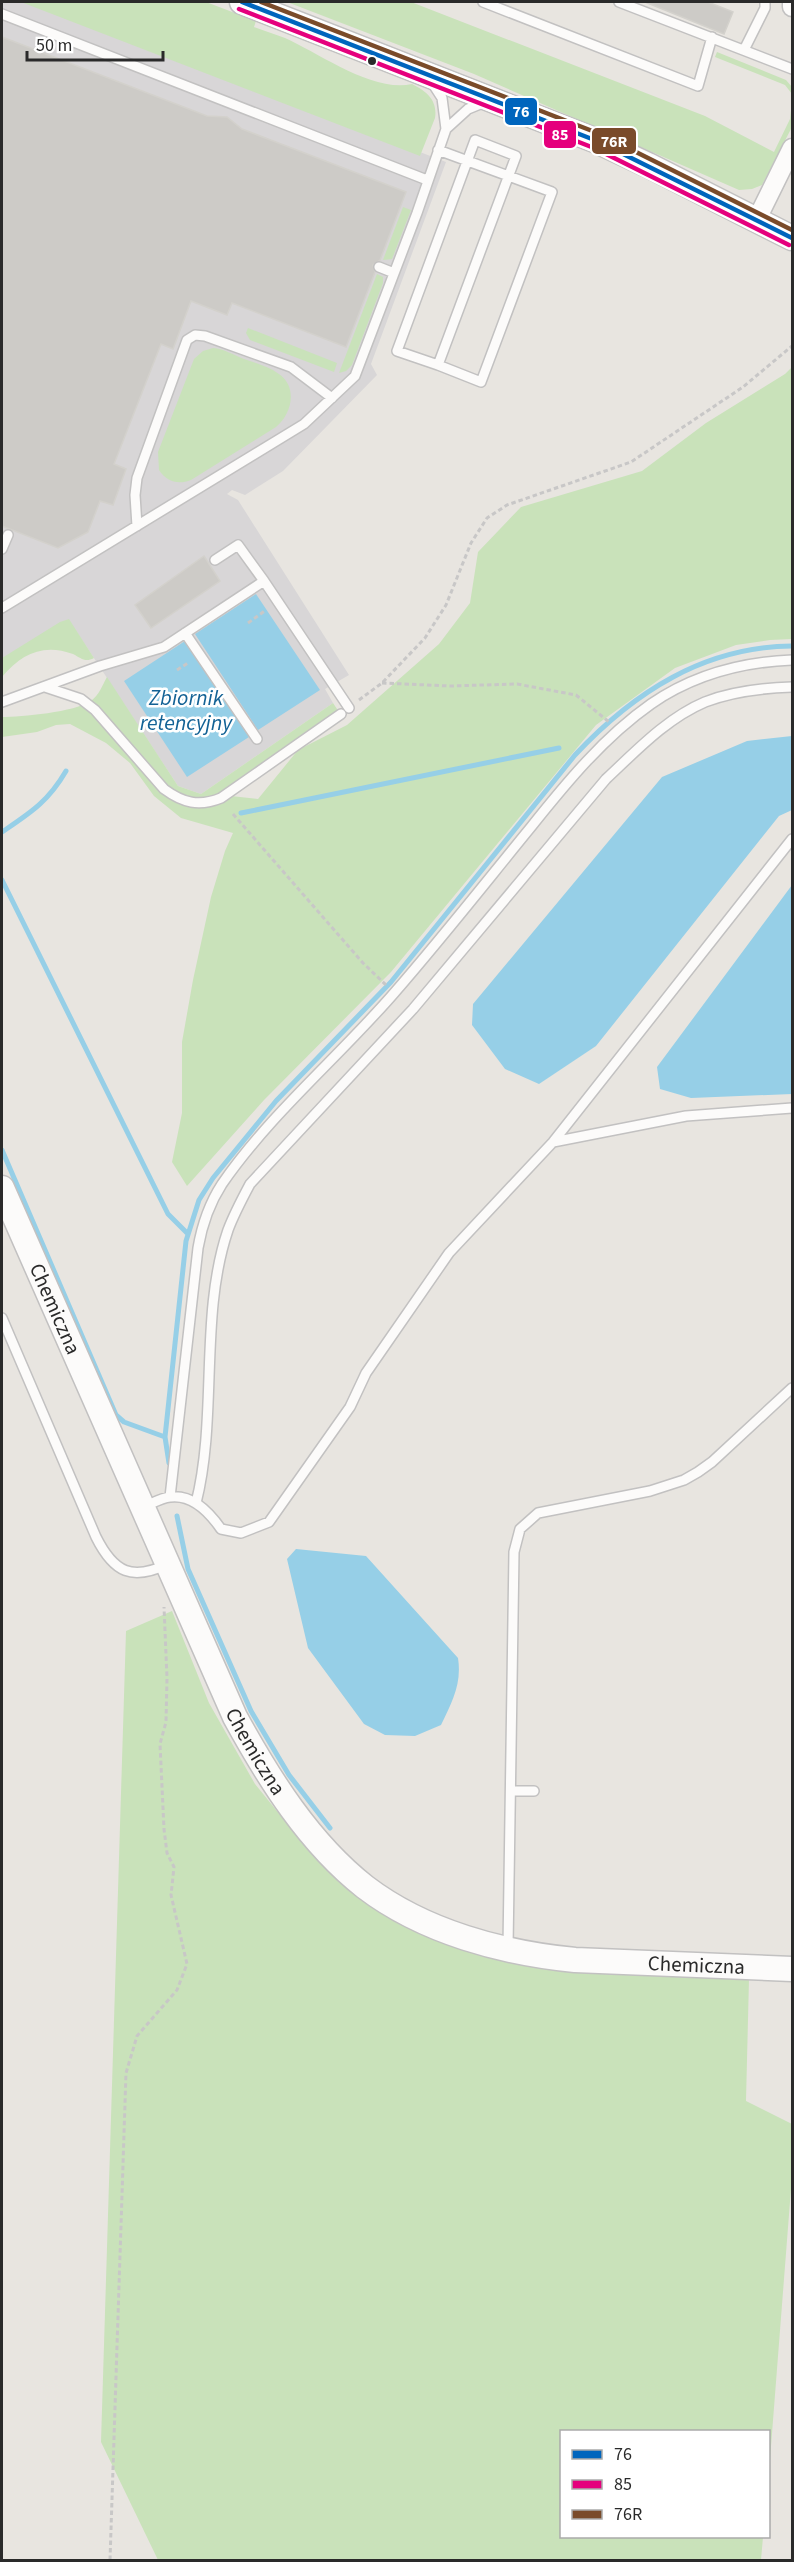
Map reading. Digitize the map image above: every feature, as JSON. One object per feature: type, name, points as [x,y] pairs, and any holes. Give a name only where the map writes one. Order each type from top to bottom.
[{"type":"street","points":[[242,2],[495,100],[617,151],[792,238]]},
{"type":"street","points":[[792,2],[792,8]]},
{"type":"street","points":[[757,219],[792,148]]},
{"type":"street","name":"Chemiczna","points":[[2,1188],[235,1717],[254,1751],[303,1823],[334,1859],[366,1887],[396,1907],[436,1926],[508,1949],[575,1960],[792,1969]]},
{"type":"lane","points":[[483,2],[698,86],[712,37]]},
{"type":"lane","points":[[619,2],[792,69]]},
{"type":"lane","points":[[744,50],[765,8],[765,2]]},
{"type":"lane","points":[[2,14],[427,180]]},
{"type":"lane","points":[[420,71],[436,86],[442,98],[446,129]]},
{"type":"lane","points":[[2,608],[304,424],[355,376],[417,213],[446,129],[468,109],[495,100]]},
{"type":"lane","points":[[438,150],[468,161],[509,176],[552,192],[481,382],[397,351],[468,161],[476,140],[516,156],[509,176],[438,365]]},
{"type":"lane","points":[[380,267],[394,273]]},
{"type":"lane","points":[[137,526],[135,495],[137,478],[187,340],[195,335],[205,336],[291,367],[332,398]]},
{"type":"lane","points":[[2,549],[8,535]]},
{"type":"lane","points":[[45,687],[81,699],[104,719],[164,789],[173,796],[193,804],[221,798],[345,711],[278,602],[238,544],[215,560]]},
{"type":"lane","points":[[2,702],[100,666],[164,648],[264,581]]},
{"type":"lane","points":[[185,633],[257,739]]},
{"type":"lane","points":[[170,1497],[198,1248],[202,1225],[222,1185],[282,1111],[395,993],[565,784],[617,731],[677,687],[718,672],[749,664],[792,660]]},
{"type":"lane","points":[[196,1503],[204,1460],[213,1323],[222,1251],[235,1212],[250,1184],[413,1009],[606,779],[638,749],[673,722],[704,703],[744,692],[792,687]]},
{"type":"lane","points":[[142,1507],[170,1497],[184,1498],[196,1503],[211,1515],[221,1529],[241,1533],[269,1522],[350,1407],[366,1373],[449,1253],[553,1142],[792,839]]},
{"type":"lane","points":[[553,1142],[686,1116],[792,1108]]},
{"type":"lane","points":[[2,1318],[96,1537],[106,1555],[118,1566],[135,1573],[170,1569]]},
{"type":"lane","points":[[508,1949],[514,1552],[520,1529],[527,1520],[544,1511],[650,1491],[684,1480],[712,1462],[792,1388]]},
{"type":"lane","points":[[511,1791],[534,1791]]},
{"type":"path","points":[[345,711],[382,682],[425,638],[446,605],[478,530],[492,514],[507,505],[631,462],[743,387],[792,346]]},
{"type":"path","points":[[248,622],[278,602]]},
{"type":"path","points":[[382,682],[450,686],[517,684],[576,695],[608,719],[617,731]]},
{"type":"path","points":[[233,814],[363,963],[385,984]]},
{"type":"path","points":[[110,2560],[126,2073],[136,2036],[177,1989],[187,1964],[171,1895],[174,1867],[167,1853],[164,1829],[160,1744],[165,1722],[167,1678],[163,1610],[170,1569]]},
{"type":"shaded area","points":[[2,2],[28,2],[446,162],[371,364],[377,375],[283,471],[245,495],[232,490],[227,494],[238,500],[349,675],[325,689],[333,703],[201,794],[178,786],[69,620],[2,661]]},
{"type":"green space","points":[[21,2],[206,2],[256,21],[254,27],[285,38],[364,77],[380,83],[412,84],[433,101],[435,118],[420,156]]},
{"type":"green space","points":[[287,2],[411,2],[705,116],[774,152],[790,119],[792,102],[792,127],[762,185],[739,190],[474,74]]},
{"type":"green space","points":[[717,52],[786,80],[792,87],[792,94],[785,85],[715,57]]},
{"type":"green space","points":[[403,207],[411,210],[392,259],[383,260]]},
{"type":"green space","points":[[377,274],[383,277],[383,283],[352,365],[346,371],[339,373]]},
{"type":"green space","points":[[248,328],[337,363],[334,372],[250,340],[246,333]]},
{"type":"green space","points":[[213,348],[262,365],[279,374],[289,386],[291,400],[289,408],[282,422],[276,427],[191,480],[173,481],[159,470],[158,452],[194,359],[203,351]]},
{"type":"green space","points":[[792,367],[792,639],[736,645],[675,668],[596,725],[391,972],[264,1100],[187,1186],[172,1162],[182,1113],[182,1042],[211,897],[233,833],[181,818],[154,796],[130,763],[106,743],[70,724],[2,737],[2,717],[48,713],[83,705],[96,696],[107,677],[178,786],[201,794],[333,703],[339,712],[228,794],[258,799],[298,750],[347,725],[439,644],[470,603],[478,552],[521,507],[642,471],[706,423],[785,374]]},
{"type":"green space","points":[[69,619],[94,658],[86,660],[62,651],[42,650],[17,662],[2,677],[2,658],[60,622]]},
{"type":"green space","points":[[172,1611],[209,1703],[255,1784],[315,1858],[366,1903],[421,1933],[749,1979],[746,2101],[792,2124],[792,2176],[770,2459],[770,2430],[560,2430],[560,2538],[763,2538],[761,2560],[158,2560],[101,2442],[126,1631]]},
{"type":"water","name":"Zbiornik retencyjny","points":[[256,594],[320,690],[258,730],[195,634]]},
{"type":"water","name":"Zbiornik retencyjny","points":[[185,641],[249,737],[187,777],[124,681]]},
{"type":"water","points":[[792,736],[792,810],[779,816],[596,1046],[539,1084],[505,1069],[472,1025],[473,1004],[662,777],[747,741]]},
{"type":"water","points":[[792,885],[792,1094],[691,1098],[660,1089],[657,1067]]},
{"type":"water","points":[[296,1549],[366,1556],[458,1658],[457,1685],[441,1725],[415,1736],[385,1735],[364,1724],[308,1648],[287,1559]]},
{"type":"building","points":[[645,2],[708,2],[733,12],[724,34]]},
{"type":"building","points":[[2,37],[207,116],[227,117],[242,129],[406,192],[380,260],[373,265],[375,272],[346,347],[232,303],[227,315],[191,301],[173,349],[161,344],[114,464],[126,469],[113,505],[100,501],[88,532],[58,548],[2,526]]},
{"type":"building","points":[[204,556],[220,581],[151,628],[135,605]]},
{"type":"waterway","points":[[169,1463],[165,1437],[186,1241],[199,1200],[213,1178],[276,1101],[391,982],[575,755],[598,732],[646,693],[700,664],[760,648],[792,646]]},
{"type":"waterway","points":[[241,813],[559,748]]},
{"type":"waterway","points":[[2,832],[30,813],[45,799],[66,771]]},
{"type":"waterway","points":[[2,880],[168,1214],[187,1233]]},
{"type":"waterway","points":[[2,1150],[116,1415],[124,1422],[165,1437]]},
{"type":"waterway","points":[[177,1516],[188,1569],[251,1711],[289,1775],[330,1828]]},
{"type":"transit line","name":"76","points":[[242,2],[597,141],[792,238]]},
{"type":"transit line","name":"76R","points":[[261,2],[600,134],[792,230]]},
{"type":"transit line","name":"85","points":[[239,9],[594,148],[789,245]]}]
